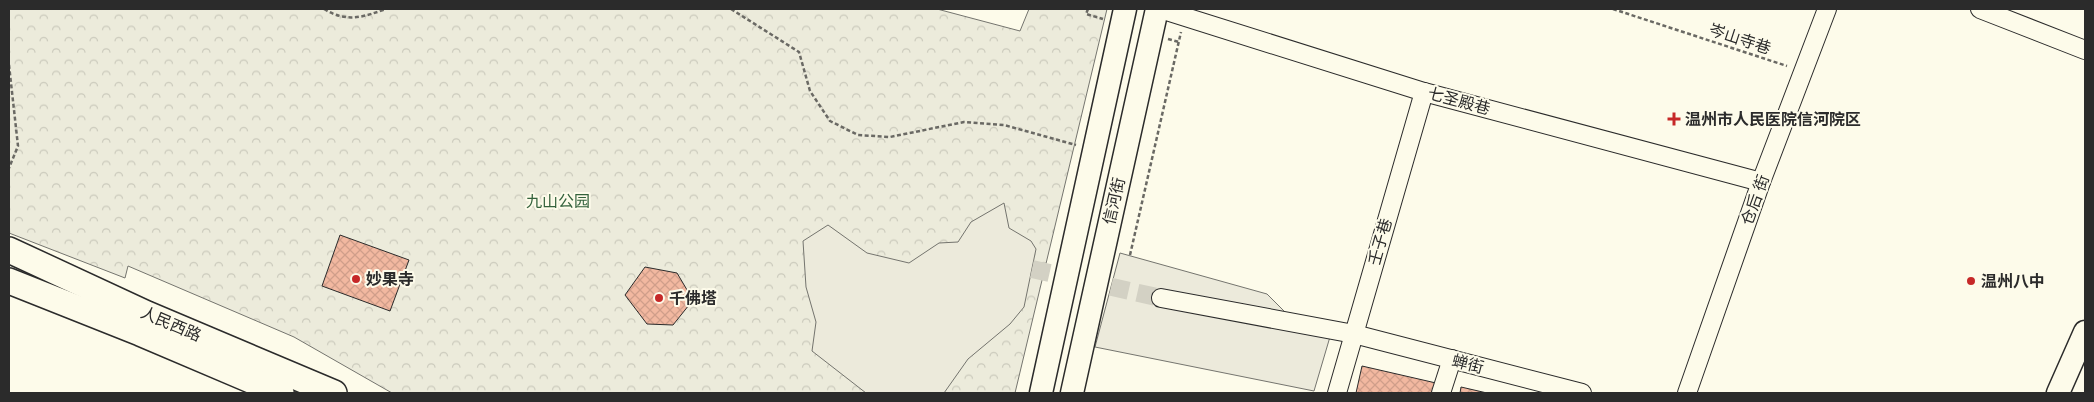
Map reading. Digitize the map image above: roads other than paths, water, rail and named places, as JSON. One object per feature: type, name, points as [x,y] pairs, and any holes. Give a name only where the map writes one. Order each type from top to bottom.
[{"type":"highway","name":"人民西路","points":[[9,250],[147,314],[334,393]]},
{"type":"highway","name":"人民西路","points":[[9,281],[281,393]]},
{"type":"main road","name":"信河街","points":[[1041,393],[1125,9]]},
{"type":"main road","name":"信河街","points":[[1072,393],[1158,9]]},
{"type":"main road","points":[[2058,393],[2085,332]]},
{"type":"street","name":"七圣殿巷","points":[[1158,9],[1424,92],[1761,182]]},
{"type":"street","name":"仓后 街","points":[[1687,393],[1761,182],[1827,9]]},
{"type":"street","points":[[1980,9],[2085,50]]},
{"type":"street","name":"壬子巷","points":[[1337,393],[1424,92]]},
{"type":"street","name":"蝉街","points":[[1161,298],[1354,334],[1582,393]]},
{"type":"street","points":[[1441,393],[1452,359]]},
{"type":"tunnel","points":[[1032,269],[1161,298]]},
{"type":"place","name":"温州市人民医院信河院区","points":[[1674,119]]},
{"type":"place","name":"妙果寺","points":[[356,279]]},
{"type":"place","name":"温州八中","points":[[1971,281]]},
{"type":"place","name":"千佛塔","points":[[659,298]]},
{"type":"park label","name":"九山公园","points":[[558,201]]}]
